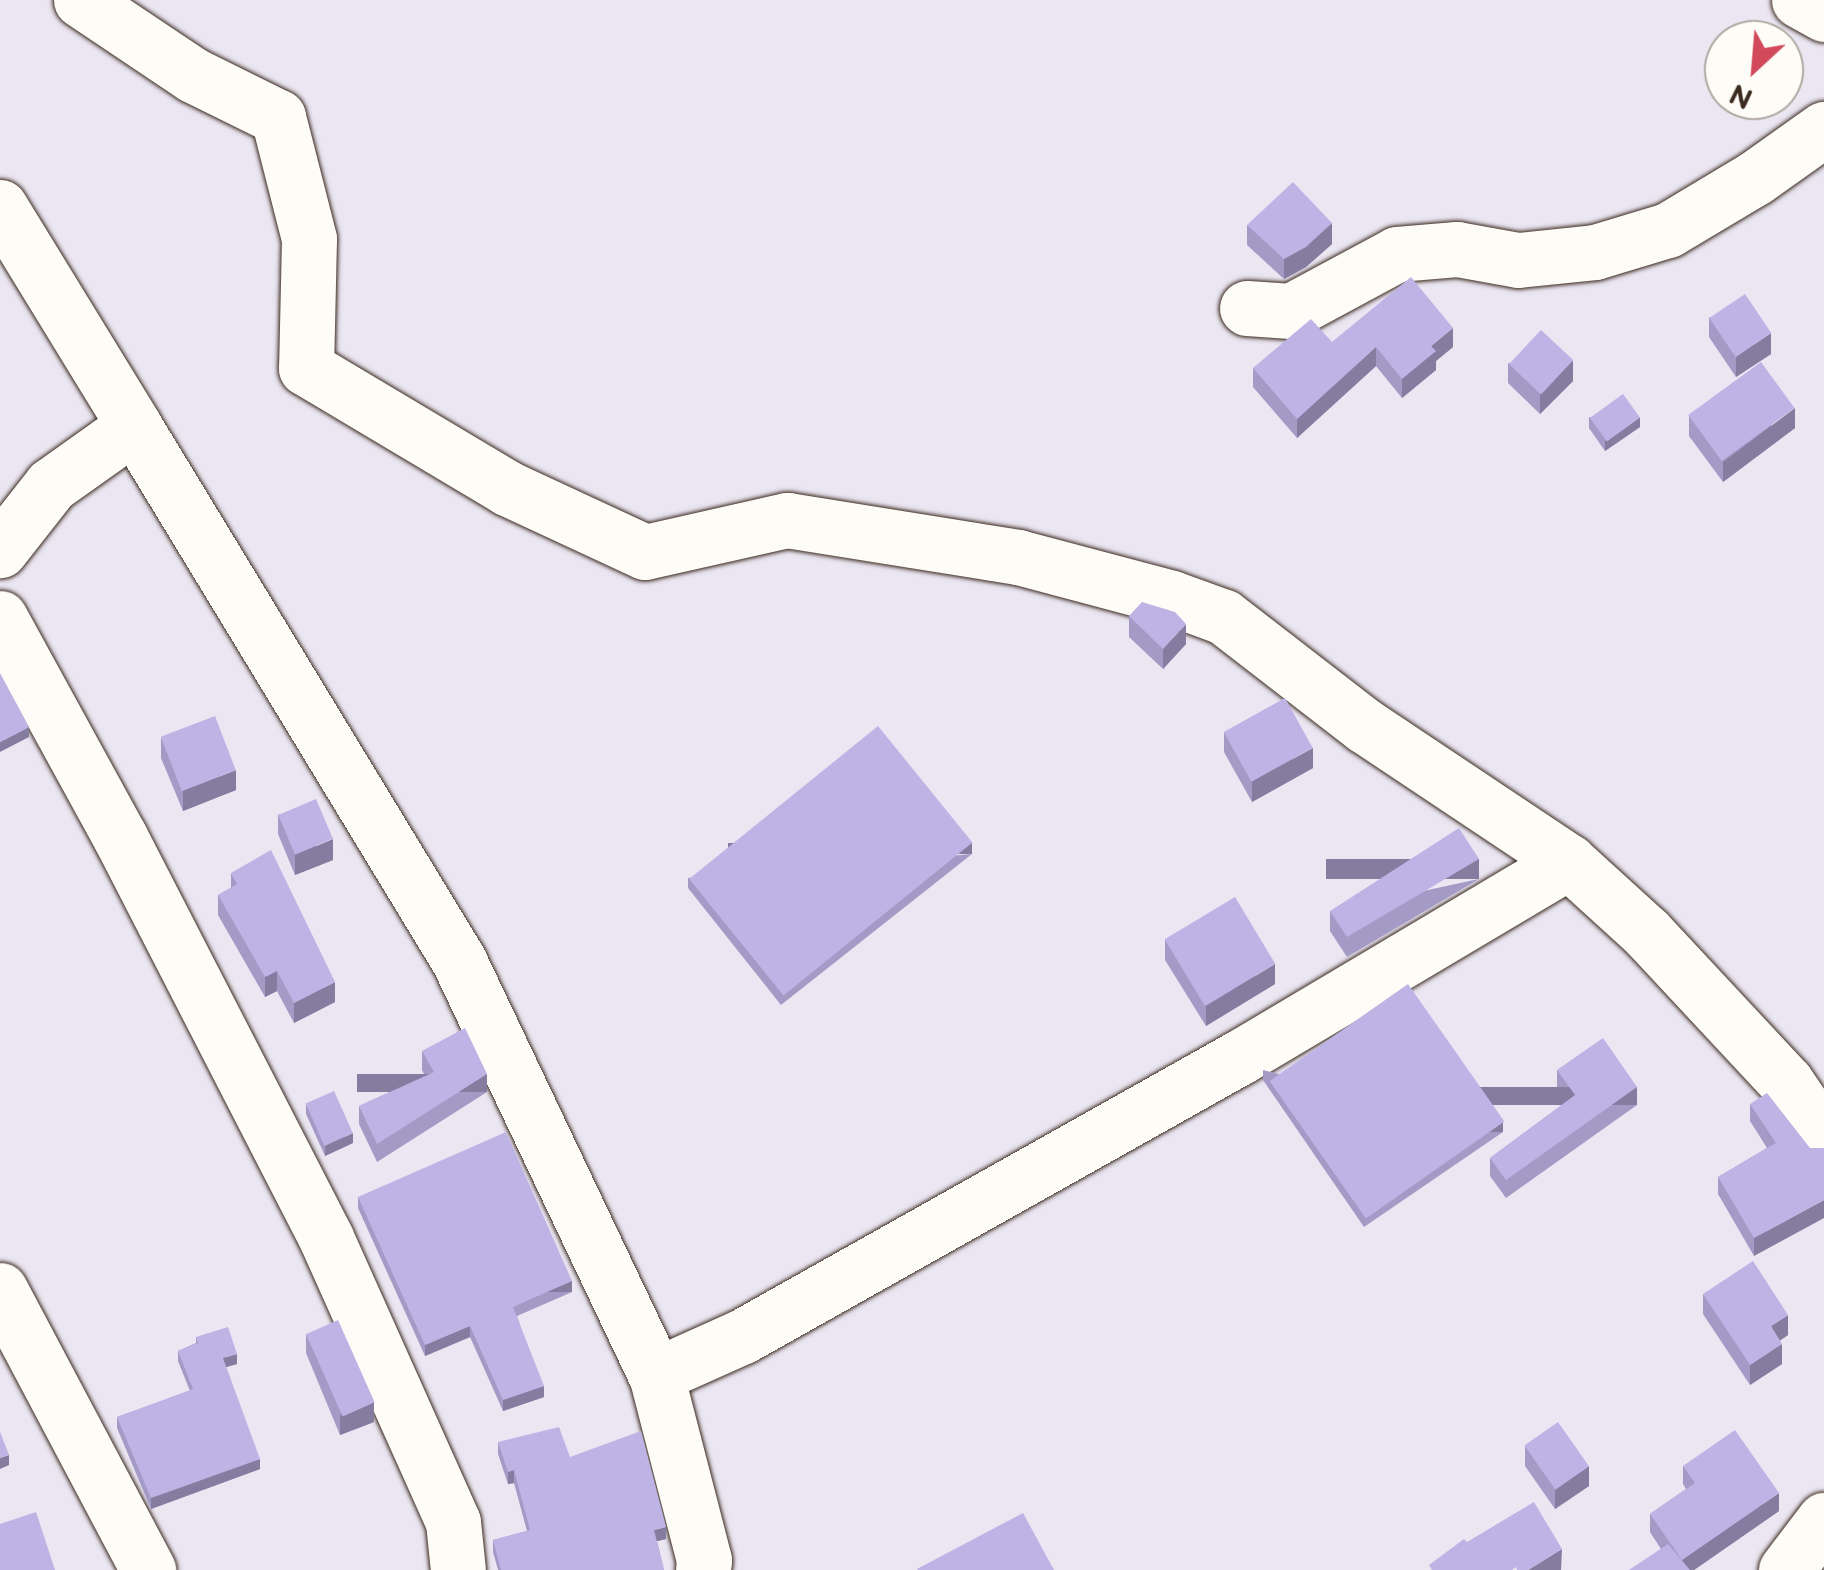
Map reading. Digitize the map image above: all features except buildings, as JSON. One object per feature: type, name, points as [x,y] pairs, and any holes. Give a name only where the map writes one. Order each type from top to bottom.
[{"type":"street","points":[[81,0],[192,75],[278,117],[309,239],[306,368],[507,488],[645,552],[787,520],[1018,557],[1172,598],[1224,618],[1365,726],[1569,862],[1646,932],[1786,1082],[1824,1138]]},
{"type":"street","points":[[1799,0],[1824,14]]},
{"type":"street","points":[[1247,308],[1290,311],[1397,254],[1458,249],[1518,260],[1595,252],[1650,236],[1668,230],[1755,178],[1824,129]]},
{"type":"street","points":[[0,207],[459,962],[656,1376],[704,1560],[703,1570]]},
{"type":"street","points":[[0,550],[50,485],[134,426]]},
{"type":"street","points":[[0,618],[120,838],[326,1238],[453,1522],[458,1570]]},
{"type":"street","points":[[656,1376],[743,1336],[1240,1057],[1569,862]]},
{"type":"street","points":[[0,1290],[148,1570]]},
{"type":"street","points":[[1786,1570],[1824,1520]]}]
